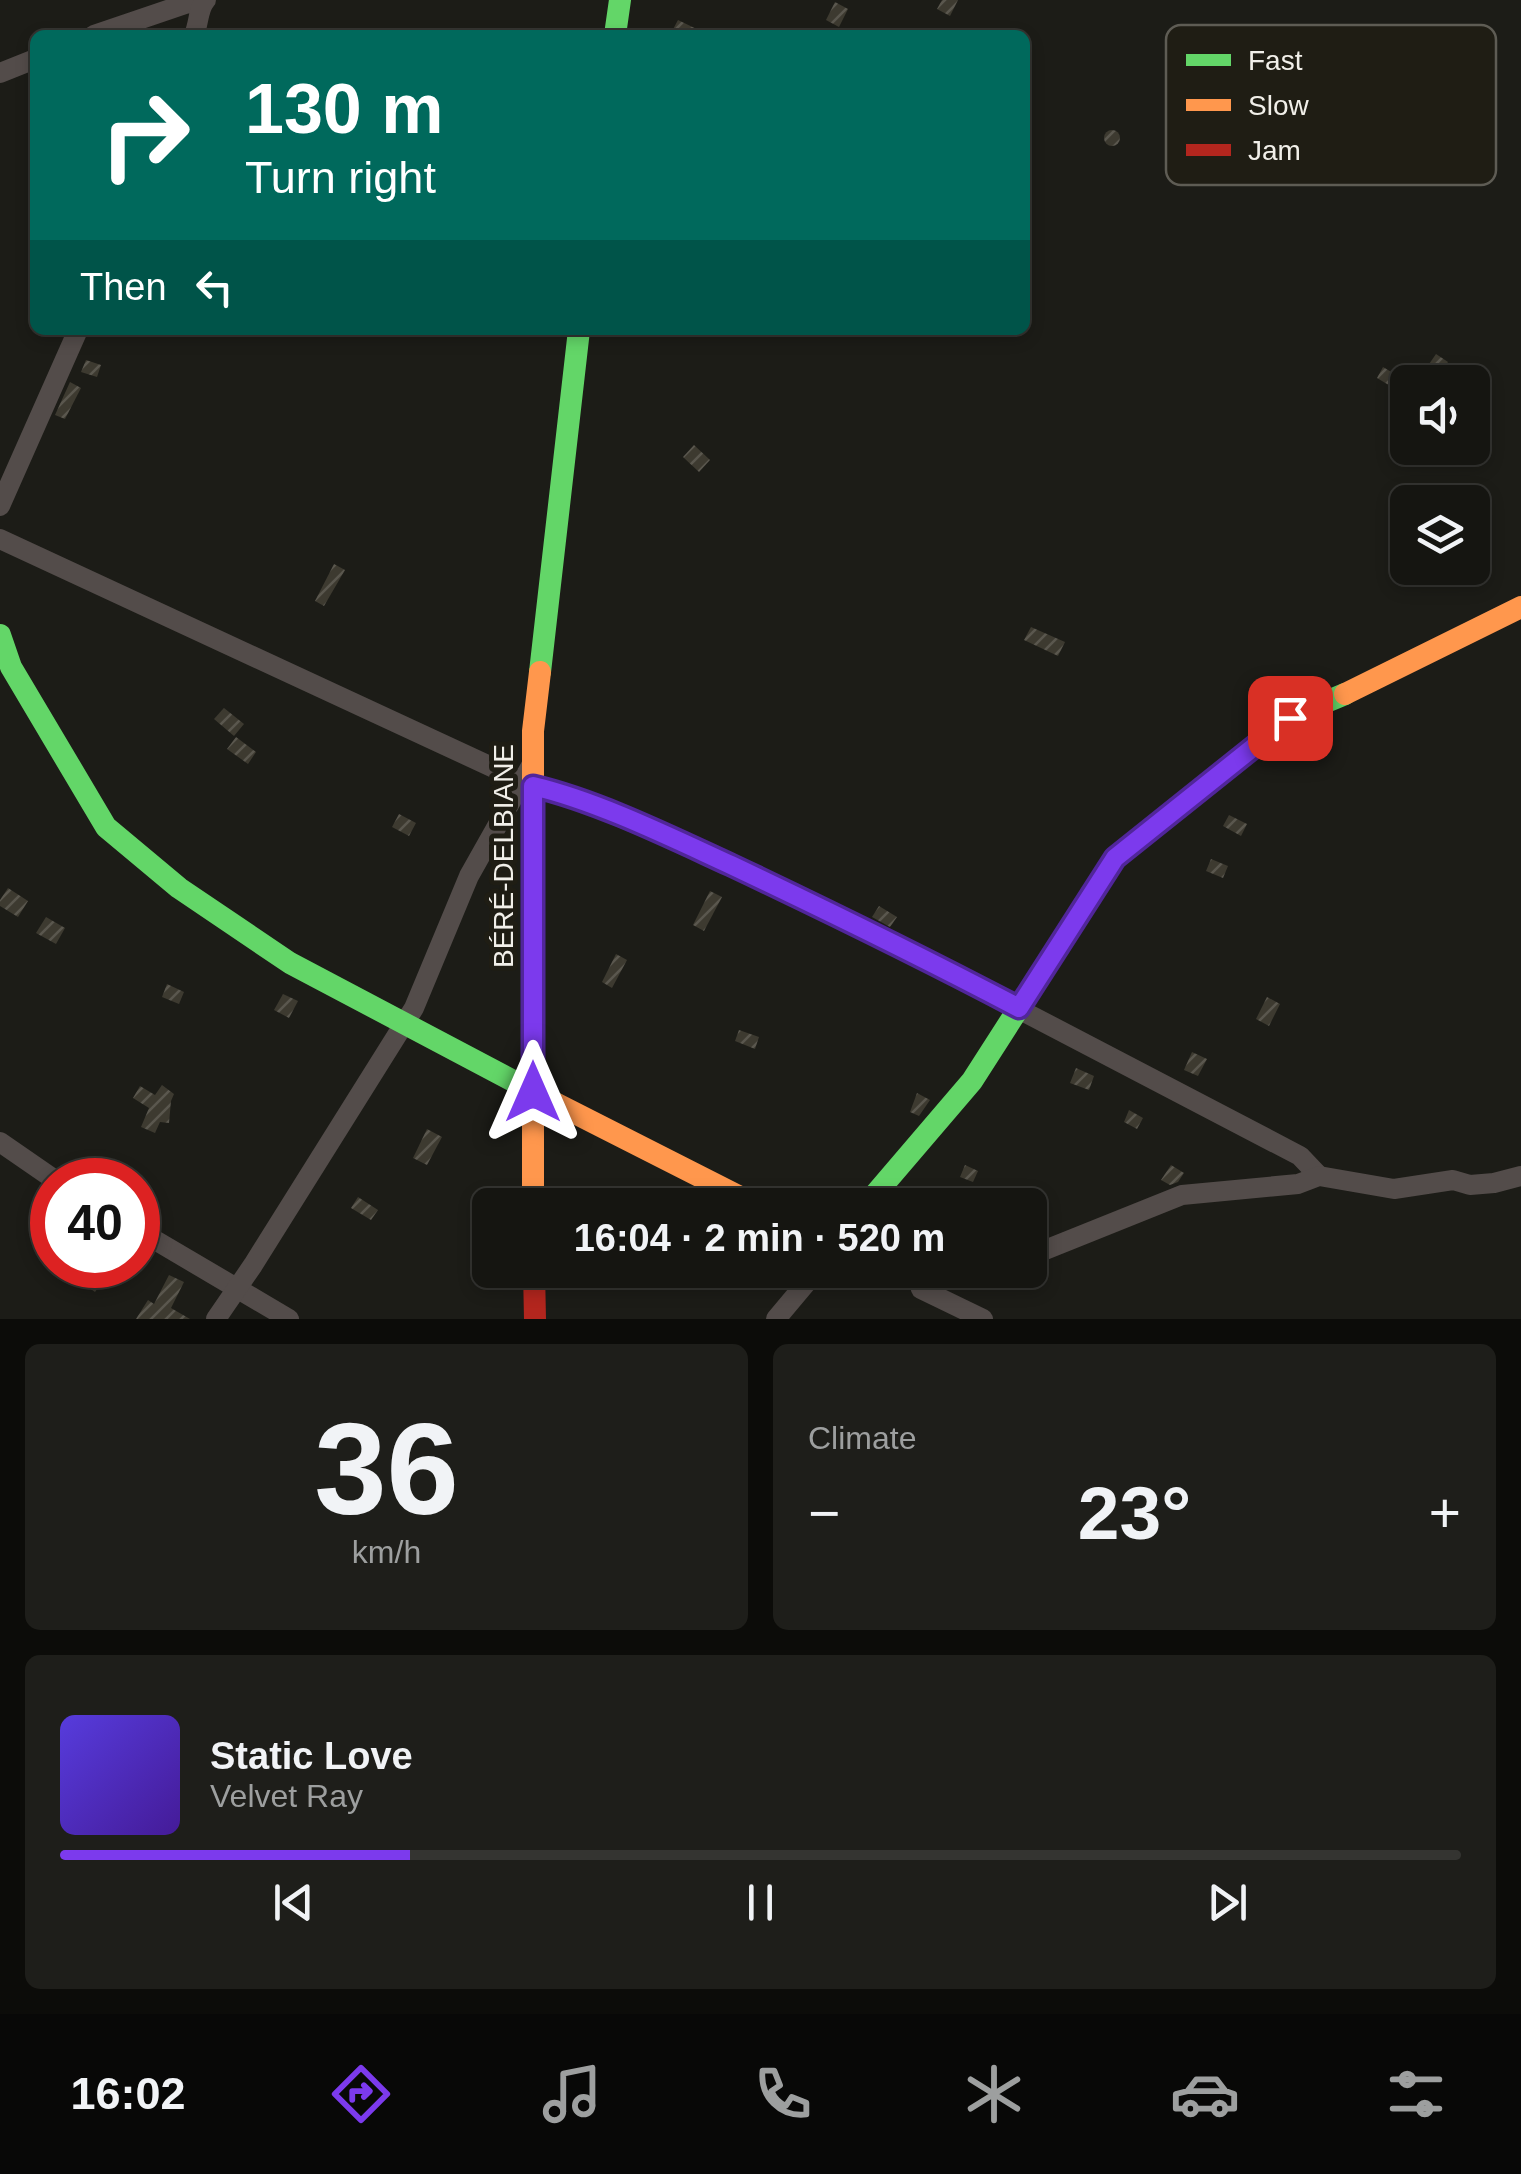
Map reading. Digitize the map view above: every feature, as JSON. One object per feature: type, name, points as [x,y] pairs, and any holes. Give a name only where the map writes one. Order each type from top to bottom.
[{"type":"street","points":[[617,30],[620,0]]},
{"type":"street","points":[[109,30],[188,3],[204,2],[196,30]]},
{"type":"street","points":[[0,73],[30,62]]},
{"type":"street","points":[[0,506],[76,335]]},
{"type":"street","name":"BÉRÉ-DELBIANE","points":[[533,1188],[529,776],[578,335]]},
{"type":"street","points":[[0,539],[852,922],[1300,1156],[1319,1176]]},
{"type":"street","points":[[881,1188],[972,1081],[1115,858],[1290,718],[1521,606]]},
{"type":"street","points":[[0,635],[11,668],[106,828],[180,888],[290,963],[722,1188]]},
{"type":"street","points":[[216,1319],[414,1008],[469,876],[529,776]]},
{"type":"street","points":[[0,1142],[30,1163]]},
{"type":"street","points":[[1047,1249],[1182,1196],[1298,1184],[1319,1176],[1394,1189],[1453,1180],[1470,1185],[1494,1183],[1521,1176]]},
{"type":"street","points":[[160,1243],[290,1319]]},
{"type":"street","points":[[534,1288],[535,1319]]},
{"type":"street","points":[[776,1319],[802,1288]]},
{"type":"street","points":[[921,1288],[983,1319]]},
{"type":"building","points":[[942,0],[958,0],[950,16],[937,9]]},
{"type":"building","points":[[835,2],[848,9],[839,27],[826,20]]},
{"type":"building","points":[[678,20],[699,30],[673,30]]},
{"type":"building","points":[[1112,130],[1120,138],[1112,146],[1104,138]]},
{"type":"building","points":[[1436,354],[1448,362],[1446,365],[1428,365]]},
{"type":"building","points":[[86,360],[101,365],[97,377],[81,372]]},
{"type":"building","points":[[1383,367],[1390,371],[1390,386],[1377,378]]},
{"type":"building","points":[[70,382],[81,388],[65,419],[55,415]]},
{"type":"building","points":[[694,445],[710,460],[699,472],[683,457]]},
{"type":"building","points":[[334,564],[345,570],[324,606],[315,601]]},
{"type":"building","points":[[1031,627],[1065,642],[1058,656],[1024,640]]},
{"type":"building","points":[[224,708],[244,724],[234,736],[214,719]]},
{"type":"building","points":[[236,737],[256,752],[248,764],[227,749]]},
{"type":"building","points":[[399,814],[416,823],[409,836],[392,827]]},
{"type":"building","points":[[1229,815],[1247,824],[1241,836],[1223,826]]},
{"type":"building","points":[[1211,859],[1228,866],[1223,878],[1206,871]]},
{"type":"building","points":[[8,888],[28,901],[18,917],[0,906]]},
{"type":"building","points":[[710,891],[722,897],[704,931],[693,925]]},
{"type":"building","points":[[879,906],[897,917],[890,927],[872,917]]},
{"type":"building","points":[[46,917],[65,928],[56,944],[36,933]]},
{"type":"building","points":[[616,954],[627,960],[612,988],[602,982]]},
{"type":"building","points":[[167,984],[184,992],[179,1004],[162,997]]},
{"type":"building","points":[[283,994],[298,1001],[289,1018],[274,1010]]},
{"type":"building","points":[[1267,997],[1280,1004],[1269,1026],[1256,1019]]},
{"type":"building","points":[[739,1030],[759,1037],[755,1049],[735,1041]]},
{"type":"building","points":[[1192,1052],[1207,1059],[1198,1076],[1184,1070]]},
{"type":"building","points":[[1076,1068],[1094,1076],[1089,1090],[1070,1083]]},
{"type":"building","points":[[162,1085],[174,1094],[169,1123],[160,1122],[155,1133],[141,1127],[149,1108],[133,1098],[140,1086],[155,1095]]},
{"type":"building","points":[[917,1093],[930,1100],[919,1116],[910,1112]]},
{"type":"building","points":[[1129,1110],[1143,1118],[1137,1129],[1124,1122]]},
{"type":"building","points":[[427,1129],[442,1137],[427,1165],[413,1158]]},
{"type":"building","points":[[965,1165],[978,1171],[973,1182],[960,1177]]},
{"type":"building","points":[[1171,1165],[1184,1173],[1170,1185],[1161,1180]]},
{"type":"building","points":[[358,1197],[378,1210],[371,1220],[351,1208]]},
{"type":"building","points":[[169,1275],[184,1282],[171,1308],[190,1319],[136,1319],[148,1300],[154,1304]]},
{"type":"traffic: fast","points":[[616,30],[620,0]]},
{"type":"traffic: fast","points":[[540,672],[578,335]]},
{"type":"traffic: fast","points":[[0,635],[11,667],[106,827],[179,888],[290,963],[555,1103]]},
{"type":"traffic: fast","points":[[881,1188],[972,1081],[1115,858],[1290,717],[1345,694]]},
{"type":"traffic: slow","points":[[1345,694],[1521,607]]},
{"type":"traffic: slow","points":[[533,1188],[533,731],[540,672]]},
{"type":"traffic: slow","points":[[555,1103],[722,1188]]},
{"type":"traffic: jam","points":[[534,1288],[535,1319]]},
{"type":"route","points":[[533,1092],[533,786],[562,793],[689,846],[852,922],[1019,1008],[1115,858],[1290,718]]}]
